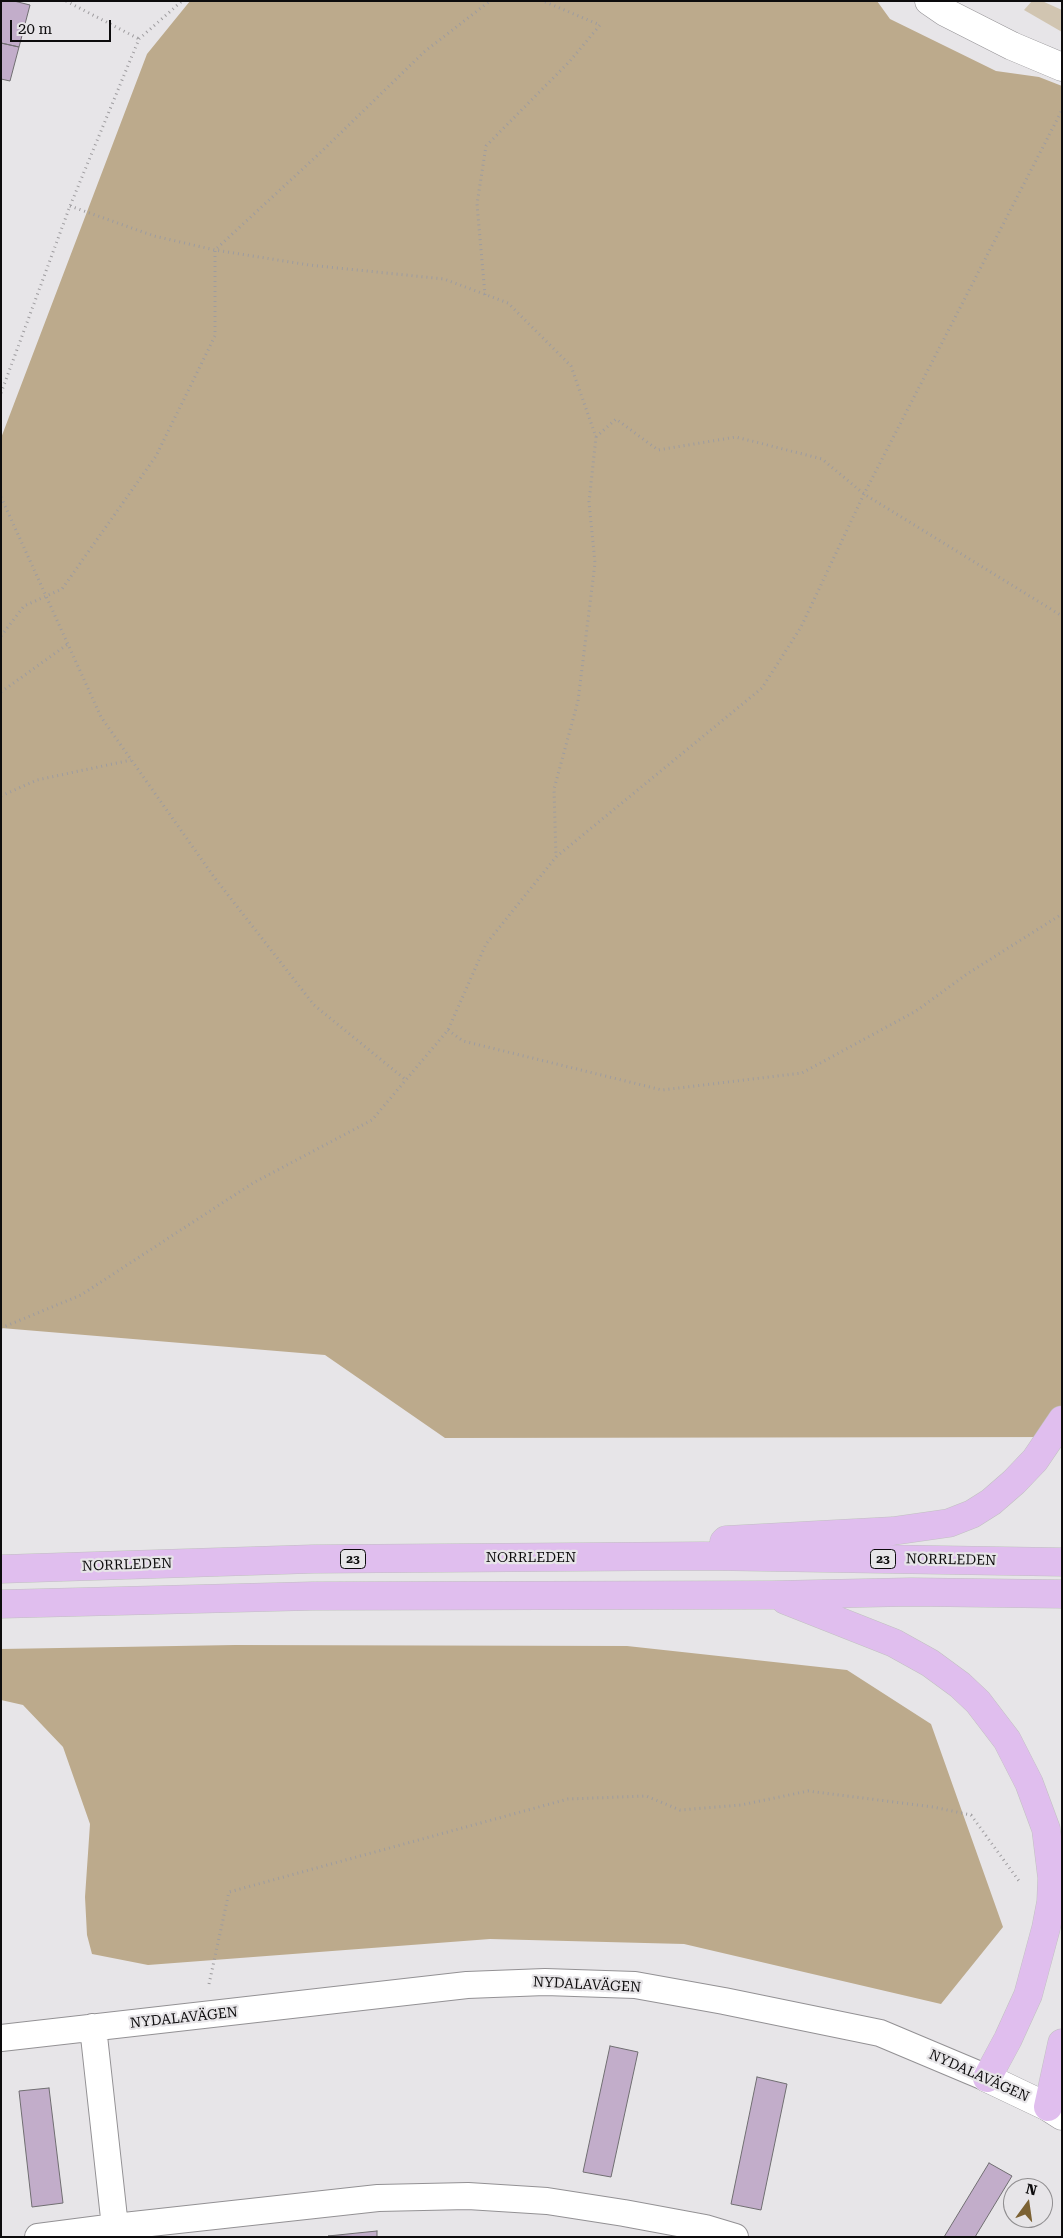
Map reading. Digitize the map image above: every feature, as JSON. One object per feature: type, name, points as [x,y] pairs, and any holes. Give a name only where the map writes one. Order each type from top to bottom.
[{"type":"highway","points":[[704,1556],[726,1540],[894,1530],[949,1523],[972,1514],[991,1502],[1014,1482],[1034,1460],[1062,1420]]},
{"type":"highway","name":"NORRLEDEN","points":[[1,1569],[313,1559],[704,1556],[1062,1562]]},
{"type":"highway","points":[[1,1604],[313,1596],[772,1595],[911,1592],[1062,1594]]},
{"type":"highway","points":[[772,1595],[894,1643],[930,1663],[978,1702],[1011,1747],[1038,1804],[1046,1828],[1052,1878],[1046,1928],[1028,1995],[1008,2039],[987,2078]]},
{"type":"highway","points":[[1055,2112],[1062,2043]]},
{"type":"street","points":[[928,1],[1012,46],[1062,67]]},
{"type":"street","name":"NYDALAVÄGEN","points":[[1,2038],[466,1985],[545,1982],[635,1985],[880,2033],[987,2078],[1055,2112]]},
{"type":"street","points":[[93,2027],[115,2227]]},
{"type":"street","points":[[38,2237],[378,2198],[468,2196],[547,2201],[576,2205],[705,2228],[735,2237]]},
{"type":"path","points":[[66,1],[140,39]]},
{"type":"path","points":[[1,393],[70,206],[140,39],[182,1]]},
{"type":"path","points":[[1,636],[24,606],[47,597],[62,588],[156,456],[215,336],[215,250],[321,152],[424,52],[490,1]]},
{"type":"path","points":[[485,295],[478,204],[486,146],[570,61],[600,25],[543,1]]},
{"type":"path","points":[[1,1328],[81,1295],[253,1183],[372,1120],[448,1030],[486,944],[556,857],[762,688],[800,627],[864,494],[1062,110]]},
{"type":"path","points":[[70,206],[154,236],[215,250],[309,265],[444,279],[508,303],[571,366],[596,437],[589,502],[596,563],[578,702],[554,789],[556,857]]},
{"type":"path","points":[[596,437],[616,419],[658,450],[736,437],[822,459],[864,494],[1062,616]]},
{"type":"path","points":[[1,497],[101,717],[214,877],[314,1005],[406,1080]]},
{"type":"path","points":[[1,692],[68,644]]},
{"type":"path","points":[[1,796],[36,780],[132,760]]},
{"type":"path","points":[[448,1030],[463,1041],[662,1090],[802,1073],[916,1011],[967,974],[1062,914]]},
{"type":"path","points":[[202,2016],[229,1892],[568,1799],[646,1796],[680,1810],[741,1805],[808,1791],[933,1807],[970,1815],[1031,1898],[1050,1902]]},
{"type":"shaded area","points":[[190,1],[877,1],[890,19],[996,71],[1039,77],[1062,86],[1062,1437],[445,1438],[325,1355],[1,1328],[1,438],[147,54]]},
{"type":"shaded area","points":[[1032,1],[1042,1],[1062,10],[1062,32],[1024,10]]},
{"type":"shaded area","points":[[235,1645],[627,1646],[847,1670],[931,1724],[1003,1927],[941,2004],[684,1944],[490,1939],[148,1965],[92,1954],[87,1935],[85,1897],[90,1824],[63,1747],[23,1705],[1,1700],[1,1649]]},
{"type":"building","points":[[1,1],[14,1],[30,5],[19,47],[1,43]]},
{"type":"building","points":[[1,43],[19,47],[10,81],[1,79]]},
{"type":"building","points":[[610,2046],[638,2052],[611,2177],[583,2172]]},
{"type":"building","points":[[757,2077],[787,2084],[761,2210],[731,2204]]},
{"type":"building","points":[[49,2088],[63,2203],[32,2207],[19,2091]]},
{"type":"building","points":[[989,2163],[1012,2176],[1011,2178],[1003,2178],[1003,2191],[975,2237],[944,2237]]},
{"type":"building","points":[[377,2231],[377,2237],[328,2236]]}]
